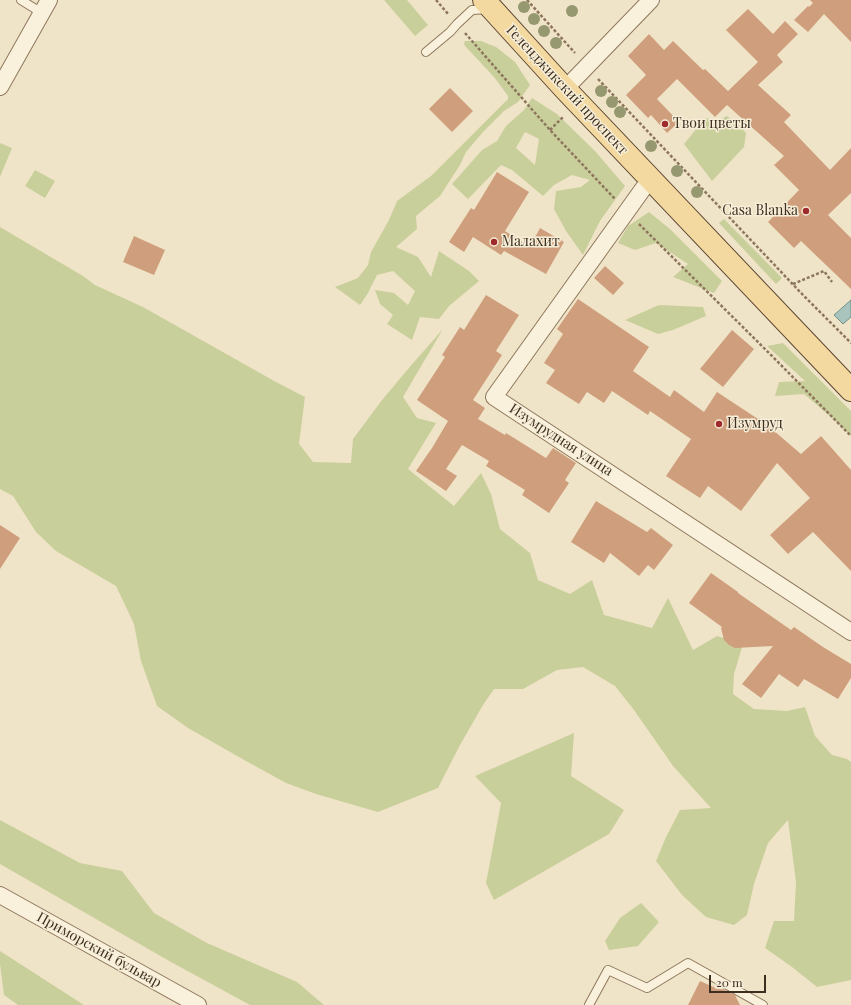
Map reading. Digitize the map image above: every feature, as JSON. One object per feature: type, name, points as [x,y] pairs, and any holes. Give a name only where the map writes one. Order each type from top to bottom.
[{"type":"main road","name":"Геленджикский проспект","points":[[488,4],[565,89],[851,390]]},
{"type":"street","points":[[565,89],[651,0]]},
{"type":"street","points":[[0,87],[46,6]]},
{"type":"street","name":"Изумрудная улица","points":[[650,179],[494,396],[851,632]]},
{"type":"street","name":"Приморский бульвар","points":[[0,895],[198,1005]]},
{"type":"lane","points":[[21,0],[46,6]]},
{"type":"lane","points":[[426,52],[450,32],[472,10],[488,4]]},
{"type":"lane","points":[[589,1005],[608,970],[647,988],[688,963],[763,1005]]},
{"type":"path","points":[[436,0],[550,130],[627,212],[766,349],[851,436]]},
{"type":"path","points":[[527,0],[600,81],[851,343]]},
{"type":"path","points":[[793,284],[824,272],[832,282]]},
{"type":"green space","points":[[384,0],[407,0],[428,25],[415,36]]},
{"type":"green space","points":[[465,41],[481,41],[496,47],[515,62],[530,85],[518,102],[504,111],[466,152],[460,165],[440,196],[416,216],[417,229],[396,247],[418,257],[431,277],[439,251],[469,271],[479,281],[449,306],[439,319],[420,317],[412,340],[387,324],[393,315],[380,304],[375,290],[394,293],[408,305],[415,291],[393,271],[377,275],[360,305],[335,287],[358,278],[368,265],[371,252],[389,220],[397,201],[431,176],[508,99],[508,96],[494,77],[465,46]]},
{"type":"green space","points":[[532,98],[557,114],[595,151],[625,186],[600,221],[583,255],[566,231],[554,209],[556,191],[581,187],[590,180],[572,175],[554,185],[543,196],[512,170],[501,165],[468,199],[452,184],[482,150],[497,141],[506,126],[524,110]],"holes":[[[525,132],[539,139],[535,165],[516,148]]]},
{"type":"green space","points":[[727,116],[737,123],[746,133],[744,147],[712,181],[684,144],[705,118],[719,120]]},
{"type":"green space","points":[[0,143],[12,148],[0,177]]},
{"type":"green space","points":[[35,170],[55,181],[45,198],[25,186]]},
{"type":"green space","points":[[649,212],[670,229],[722,281],[714,293],[673,277],[688,264],[656,243],[635,250],[618,243],[628,226]]},
{"type":"green space","points":[[724,219],[782,278],[776,284],[719,223]]},
{"type":"green space","points":[[0,227],[83,276],[95,285],[143,307],[305,397],[299,444],[313,462],[351,463],[353,439],[382,400],[443,329],[403,397],[417,418],[436,423],[408,469],[454,506],[481,473],[491,494],[500,529],[530,553],[538,580],[570,594],[592,580],[604,615],[652,628],[668,598],[693,650],[717,636],[743,644],[734,674],[733,694],[754,709],[787,711],[805,707],[815,736],[832,755],[847,759],[851,762],[851,980],[817,987],[765,948],[774,921],[794,921],[796,882],[788,820],[768,843],[754,884],[747,915],[734,925],[706,917],[682,895],[656,861],[680,810],[711,808],[673,766],[634,710],[615,686],[583,667],[557,670],[523,689],[494,689],[460,745],[438,788],[378,812],[316,794],[286,783],[188,728],[157,706],[141,661],[134,624],[116,586],[56,551],[36,532],[13,496],[0,489]]},
{"type":"green space","points":[[659,305],[703,307],[706,316],[673,330],[658,334],[625,320]]},
{"type":"green space","points":[[783,343],[851,411],[851,436],[804,394],[775,396],[779,382],[805,381],[767,346]]},
{"type":"green space","points":[[574,733],[571,776],[624,810],[609,834],[494,900],[486,883],[501,803],[475,776]]},
{"type":"green space","points":[[0,820],[80,863],[122,871],[154,913],[207,943],[297,982],[324,1005],[250,1005],[171,962],[0,864]]},
{"type":"green space","points":[[641,903],[659,922],[638,946],[609,950],[605,941],[620,918]]},
{"type":"green space","points":[[0,951],[84,1005],[18,1005],[4,995]]},
{"type":"water","points":[[851,300],[851,317],[843,324],[834,315]]},
{"type":"building","points":[[810,0],[851,0],[851,42],[824,14],[808,32],[794,20],[813,3]]},
{"type":"building","points":[[748,9],[773,34],[785,21],[798,34],[777,55],[783,62],[758,85],[791,115],[784,122],[830,170],[851,148],[851,193],[828,215],[851,238],[851,289],[801,241],[794,248],[768,222],[799,190],[774,165],[784,156],[727,105],[715,117],[677,79],[657,99],[679,122],[667,133],[651,115],[648,118],[626,95],[646,75],[628,56],[649,34],[664,50],[673,41],[703,70],[705,69],[728,91],[758,62],[726,30]]},
{"type":"building","points":[[450,88],[473,111],[452,132],[429,109]]},
{"type":"building","points":[[497,172],[529,192],[505,231],[530,247],[540,228],[564,242],[546,274],[504,251],[501,255],[473,237],[464,252],[449,242],[471,208],[474,210]]},
{"type":"building","points":[[134,236],[165,250],[154,275],[123,262]]},
{"type":"building","points":[[605,266],[624,283],[613,295],[594,278]]},
{"type":"building","points":[[486,295],[519,315],[496,351],[502,355],[473,400],[485,408],[478,419],[505,435],[506,433],[546,458],[553,448],[576,463],[565,480],[569,483],[549,513],[522,495],[525,490],[486,466],[489,461],[462,445],[446,469],[457,476],[446,491],[416,471],[448,421],[417,400],[445,357],[442,355],[460,327],[464,330]]},
{"type":"building","points":[[578,299],[649,347],[633,371],[670,397],[674,390],[704,412],[717,392],[758,419],[759,418],[801,454],[821,436],[851,470],[851,571],[813,532],[788,554],[770,535],[810,498],[777,463],[741,511],[708,486],[700,498],[666,476],[691,439],[650,411],[648,415],[612,391],[604,403],[587,392],[579,404],[546,383],[555,370],[544,363],[563,334],[557,329]]},
{"type":"building","points":[[732,330],[754,349],[723,387],[700,369]]},
{"type":"building","points":[[596,501],[647,532],[651,528],[673,545],[654,570],[648,565],[639,576],[610,553],[604,563],[571,542]]},
{"type":"building","points":[[0,525],[20,538],[0,569]]},
{"type":"building","points":[[711,573],[791,630],[794,627],[851,664],[851,678],[838,699],[804,679],[798,687],[779,674],[761,698],[742,684],[773,646],[735,648],[729,645],[724,640],[722,627],[689,603]]},
{"type":"building","points":[[700,981],[735,995],[740,1005],[688,1005]]},
{"type":"place","name":"Твои цветы","points":[[665,124]]},
{"type":"place","name":"Casa Blanka","points":[[806,211]]},
{"type":"place","name":"Малахит","points":[[494,242]]},
{"type":"place","name":"Изумруд","points":[[719,424]]}]
